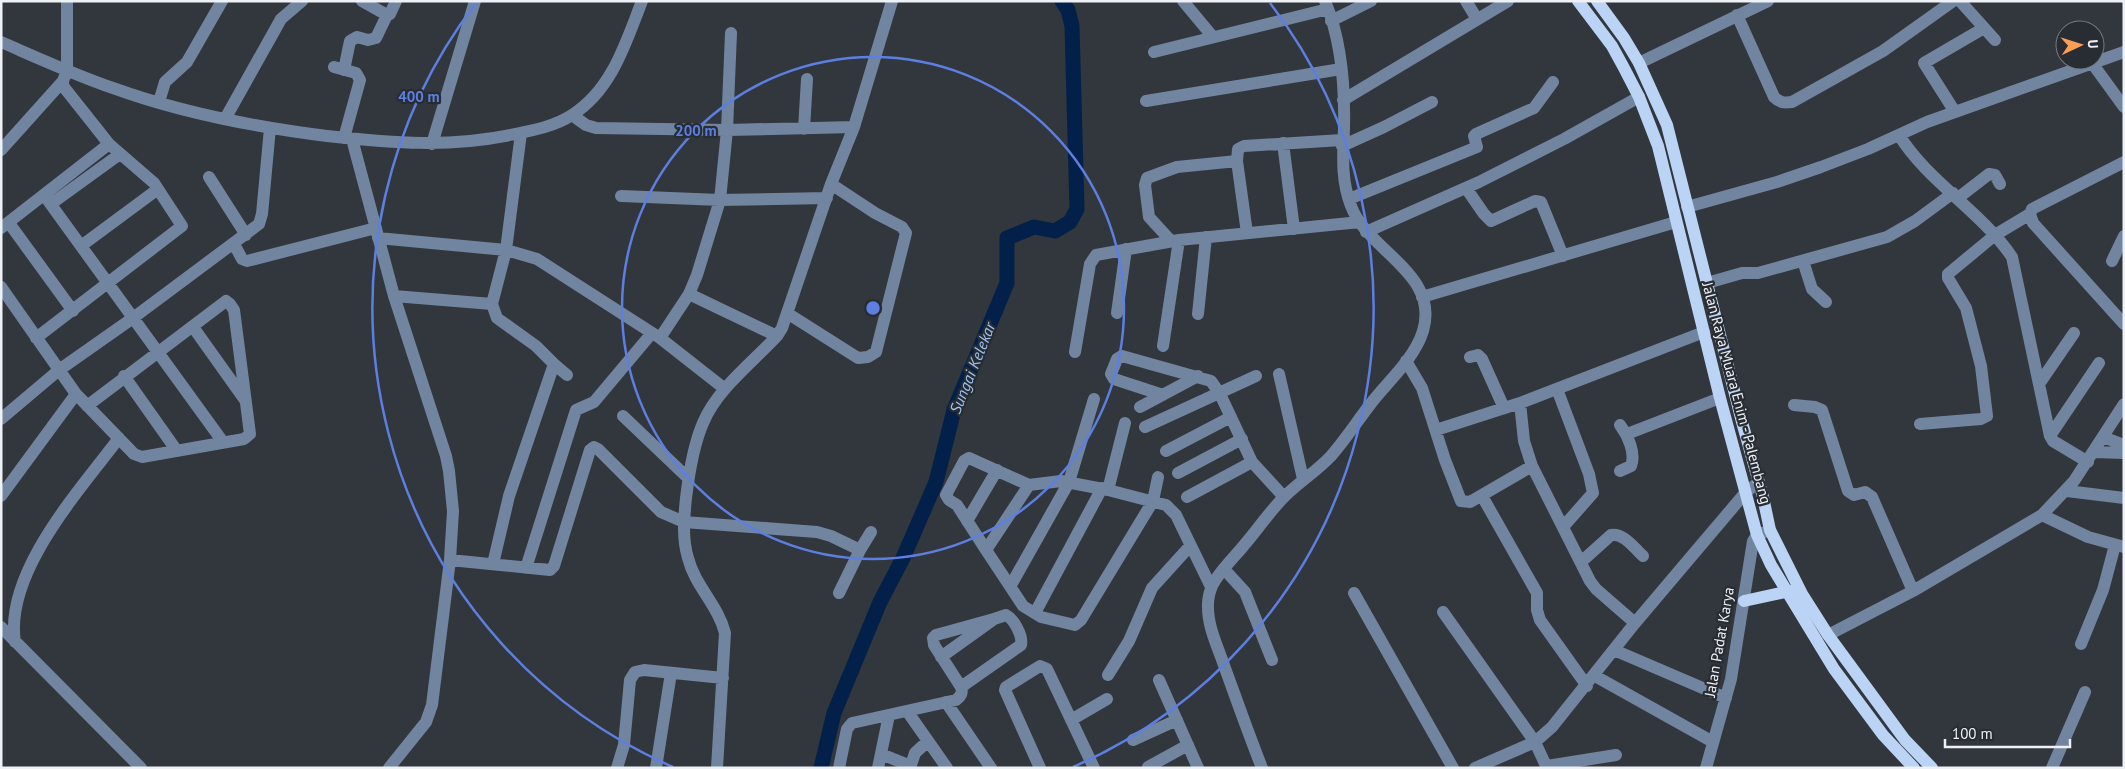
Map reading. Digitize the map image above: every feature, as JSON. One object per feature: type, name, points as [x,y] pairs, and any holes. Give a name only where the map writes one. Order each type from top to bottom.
[{"type":"main road","name":"Jalan Raya Muara Enim - Palembang","points":[[1578,1],[1612,46],[1639,98],[1658,146],[1721,403],[1757,535],[1771,566],[1794,591],[1828,635],[1905,740],[1932,768]]},
{"type":"main road","name":"Jalan Raya Muara Enim - Palembang","points":[[1596,1],[1624,38],[1639,63],[1667,126],[1770,530],[1794,591],[1834,670],[1883,735],[1914,768]]},
{"type":"main road","points":[[1721,403],[1738,405]]},
{"type":"main road","points":[[1744,601],[1794,591]]},
{"type":"street","points":[[36,338],[182,226],[158,189],[143,172],[109,144],[68,92],[65,75],[67,1]]},
{"type":"street","points":[[159,102],[165,82],[187,62],[222,1]]},
{"type":"street","points":[[225,119],[281,19],[302,1]]},
{"type":"street","points":[[362,1],[387,15]]},
{"type":"street","points":[[389,768],[430,714],[450,560],[453,511],[446,456],[394,296],[348,138],[360,80],[356,74],[339,68],[350,41],[356,37],[368,40],[376,38],[396,1]]},
{"type":"street","points":[[432,144],[475,1]]},
{"type":"street","points":[[1,42],[65,75],[225,119],[270,128],[348,138],[432,144],[472,142],[521,133],[557,123],[589,103],[607,80],[618,61],[642,1]]},
{"type":"street","points":[[717,768],[725,633],[715,606],[697,582],[688,560],[685,546],[684,522],[688,478],[703,422],[725,389],[778,336],[854,127],[892,1]]},
{"type":"street","points":[[1183,1],[1213,37]]},
{"type":"street","points":[[1154,52],[1371,1]]},
{"type":"street","points":[[1466,1],[1477,19]]},
{"type":"street","points":[[1342,100],[1508,1]]},
{"type":"street","points":[[1639,63],[1768,1]]},
{"type":"street","points":[[1737,15],[1774,97],[1779,102],[1785,103],[1792,102],[1883,51],[1953,1]]},
{"type":"street","points":[[1960,1],[1995,40]]},
{"type":"street","points":[[1262,768],[1211,629],[1208,602],[1211,587],[1284,497],[1331,456],[1406,361],[1423,332],[1425,314],[1422,297],[1412,276],[1363,227],[1348,199],[1342,172],[1344,129],[1341,69],[1328,10]]},
{"type":"street","points":[[1954,112],[1924,63],[1984,28]]},
{"type":"street","points":[[526,568],[576,410],[594,402],[656,336],[689,294],[697,275],[720,200],[727,130],[731,33]]},
{"type":"street","points":[[2105,59],[2124,52]]},
{"type":"street","points":[[1146,101],[1341,69]]},
{"type":"street","points":[[1687,207],[1777,182],[1860,152],[1954,112],[2072,70]]},
{"type":"street","points":[[2097,70],[2124,107]]},
{"type":"street","points":[[1,150],[65,75]]},
{"type":"street","points":[[804,128],[807,79]]},
{"type":"street","points":[[1348,199],[1477,147],[1474,136],[1476,134],[1534,108],[1552,82]]},
{"type":"street","points":[[1075,352],[1092,259],[1100,254],[1206,237],[1294,229],[1363,227],[1466,188],[1564,139],[1639,98]]},
{"type":"street","points":[[1247,233],[1237,160],[1237,152],[1241,147],[1284,143],[1342,143],[1384,127],[1432,102]]},
{"type":"street","points":[[572,115],[586,125],[596,128],[727,130],[854,127]]},
{"type":"street","points":[[1,419],[59,370],[234,244],[261,220],[270,128]]},
{"type":"street","points":[[521,133],[506,250],[492,304],[497,318],[536,346],[567,375]]},
{"type":"street","points":[[1899,135],[1913,155],[1956,195],[1994,236],[2014,262],[2050,436],[2053,441],[2091,457],[2124,454]]},
{"type":"street","points":[[1284,143],[1294,229]]},
{"type":"street","points":[[48,200],[109,144]]},
{"type":"street","points":[[73,310],[5,226],[120,154]]},
{"type":"street","points":[[1175,241],[1149,217],[1145,185],[1147,178],[1174,167],[1237,160]]},
{"type":"street","points":[[1920,424],[1981,419],[1987,416],[1981,366],[1966,308],[1948,278],[1948,274],[1994,236],[2030,214],[2032,210],[2124,162]]},
{"type":"street","points":[[1707,284],[1742,273],[1758,273],[1887,237],[1915,222],[1989,174],[1995,175],[2000,184]]},
{"type":"street","points":[[209,177],[246,235]]},
{"type":"street","points":[[787,313],[858,358],[868,357],[876,352],[906,233],[902,227],[875,213],[832,184]]},
{"type":"street","points":[[1466,188],[1491,221],[1535,201],[1541,202],[1563,256]]},
{"type":"street","points":[[81,246],[158,189]]},
{"type":"street","points":[[621,196],[720,200],[827,198]]},
{"type":"street","points":[[48,200],[223,442]]},
{"type":"street","points":[[2030,214],[2033,223],[2124,324]]},
{"type":"street","points":[[1422,297],[1676,222]]},
{"type":"street","points":[[234,244],[242,259],[247,261],[377,233],[506,250],[532,257],[656,336],[725,389]]},
{"type":"street","points":[[2112,261],[2124,236]]},
{"type":"street","points":[[1198,314],[1206,237]]},
{"type":"street","points":[[1164,346],[1175,241]]},
{"type":"street","points":[[1117,313],[1126,250]]},
{"type":"street","points":[[1803,261],[1812,289],[1826,302]]},
{"type":"street","points":[[1,287],[76,394],[87,406],[134,454],[142,457],[244,439],[250,434],[234,310],[230,304],[226,301],[220,304],[193,327],[124,376],[87,406]]},
{"type":"street","points":[[689,294],[778,336]]},
{"type":"street","points":[[394,296],[492,304]]},
{"type":"street","points":[[193,327],[247,402]]},
{"type":"street","points":[[1436,430],[1520,403],[1704,332]]},
{"type":"street","points":[[2039,384],[2074,333]]},
{"type":"street","points":[[1470,358],[1478,355],[1482,359],[1504,408]]},
{"type":"street","points":[[1163,395],[1114,379],[1111,374],[1117,359],[1122,356],[1211,381],[1220,394],[1252,462],[1284,497]]},
{"type":"street","points":[[1406,361],[1422,388],[1461,501],[1470,502],[1532,466]]},
{"type":"street","points":[[2050,436],[2099,363]]},
{"type":"street","points":[[493,564],[509,496],[554,364]]},
{"type":"street","points":[[1279,374],[1303,479]]},
{"type":"street","points":[[124,376],[177,451]]},
{"type":"street","points":[[1140,407],[1198,376]]},
{"type":"street","points":[[1145,427],[1256,376]]},
{"type":"street","points":[[1557,389],[1589,474],[1593,493],[1563,527]]},
{"type":"street","points":[[1,496],[76,394]]},
{"type":"street","points":[[1010,585],[1069,482],[1094,399]]},
{"type":"street","points":[[1520,403],[1524,441],[1532,466],[1581,562],[1596,588],[1635,622]]},
{"type":"street","points":[[1620,471],[1631,466],[1633,461],[1623,429],[1721,403]]},
{"type":"street","points":[[1828,635],[1913,591],[2042,515],[2067,491],[2124,404]]},
{"type":"street","points":[[1794,405],[1822,410],[1848,491],[1854,495],[1865,492],[1872,497],[1913,591]]},
{"type":"street","points":[[623,416],[688,478]]},
{"type":"street","points":[[1166,451],[1231,418]]},
{"type":"street","points":[[1035,613],[1105,489],[1125,423]]},
{"type":"street","points":[[2103,437],[2124,446]]},
{"type":"street","points":[[15,642],[14,615],[26,573],[63,512],[119,438]]},
{"type":"street","points":[[1178,473],[1242,439]]},
{"type":"street","points":[[450,560],[548,571],[552,568],[590,450],[594,447],[661,512],[684,522],[818,532],[860,550]]},
{"type":"street","points":[[1158,477],[1153,501],[1078,623],[1071,624],[1035,613],[1021,604],[957,505],[946,496],[964,461],[969,458],[1029,485],[1061,481],[1069,482],[1153,501],[1171,509],[1211,587]]},
{"type":"street","points":[[1186,497],[1252,462]]},
{"type":"street","points":[[967,521],[996,470]]},
{"type":"street","points":[[1475,768],[1535,742],[1552,728],[1591,681],[1635,622],[1746,492],[1759,482]]},
{"type":"street","points":[[986,550],[1029,485]]},
{"type":"street","points":[[2067,491],[2124,498]]},
{"type":"street","points":[[1482,496],[1537,593],[1537,610],[1540,620],[1591,681],[1714,742]]},
{"type":"street","points":[[2042,515],[2088,537],[2120,546],[2081,644]]},
{"type":"street","points":[[1757,535],[1770,530]]},
{"type":"street","points":[[839,593],[871,532]]},
{"type":"street","points":[[1581,562],[1611,535],[1616,534],[1621,536],[1643,556]]},
{"type":"street","name":"Jalan Padat Karya","points":[[1706,768],[1726,698],[1737,649],[1749,560],[1753,541],[1757,535]]},
{"type":"street","points":[[1108,675],[1129,642],[1152,588],[1190,546]]},
{"type":"street","points":[[1224,569],[1245,592],[1272,660]]},
{"type":"street","points":[[1354,594],[1453,768]]},
{"type":"street","points":[[1443,612],[1535,742],[1547,767],[1616,754]]},
{"type":"street","points":[[840,768],[848,725],[856,721],[946,702],[960,697],[961,687],[932,641],[936,635],[1006,615],[1011,618],[1022,638],[1021,645],[961,687]]},
{"type":"street","points":[[941,656],[994,619]]},
{"type":"street","points":[[1,627],[141,768]]},
{"type":"street","points":[[1614,650],[1726,698]]},
{"type":"street","points":[[1040,768],[1006,692],[1006,687],[1037,666],[1044,666],[1094,768]]},
{"type":"street","points":[[617,768],[624,745],[632,674],[640,670],[723,678]]},
{"type":"street","points":[[656,768],[671,673]]},
{"type":"street","points":[[1159,680],[1198,768]]},
{"type":"street","points":[[2052,768],[2085,692]]},
{"type":"street","points":[[1071,720],[1107,699]]},
{"type":"street","points":[[946,702],[992,768]]},
{"type":"street","points":[[907,711],[947,768]]},
{"type":"street","points":[[878,768],[889,714]]},
{"type":"street","points":[[1133,740],[1177,720]]},
{"type":"street","points":[[881,754],[911,767],[915,753],[928,741]]},
{"type":"street","points":[[1148,767],[1188,745]]},
{"type":"waterway","name":"Sungai Kelekar","points":[[821,768],[834,713],[880,602],[903,558],[936,482],[954,410],[1007,283],[1007,238],[1034,227],[1055,231],[1070,222],[1077,209],[1072,26],[1068,10],[1062,1]]}]
